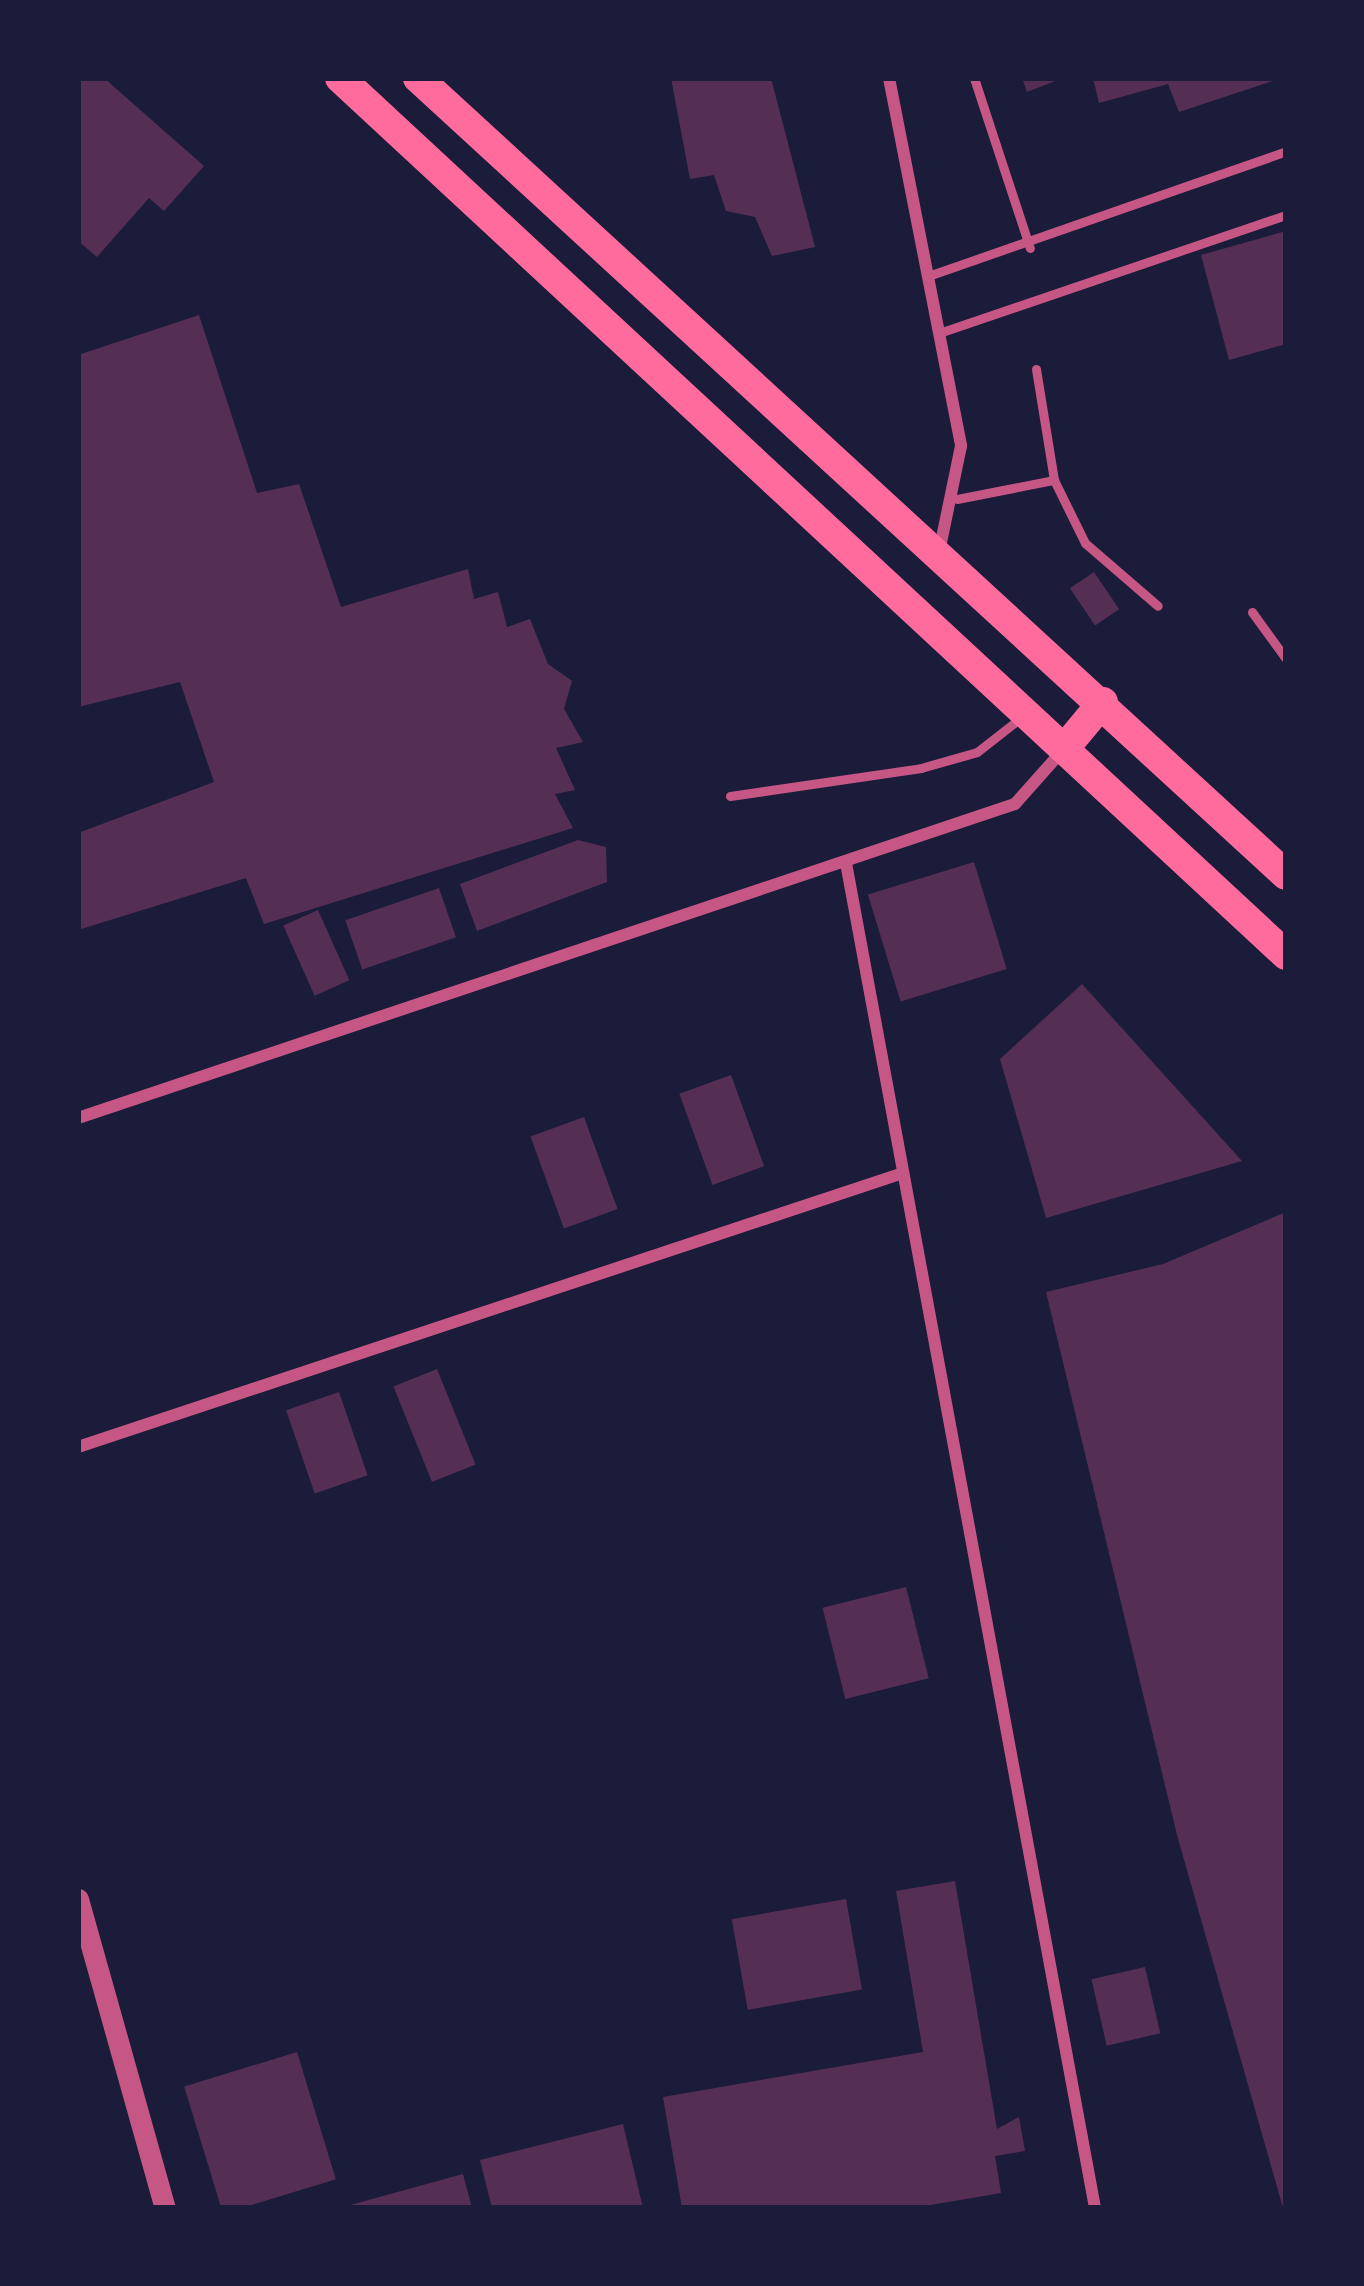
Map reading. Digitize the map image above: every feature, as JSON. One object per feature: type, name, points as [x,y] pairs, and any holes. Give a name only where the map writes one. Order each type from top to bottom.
[{"type":"main road","points":[[340,78],[1286,955]]},
{"type":"main road","points":[[418,78],[1103,702],[1286,875]]},
{"type":"main road","points":[[1064,749],[1103,702]]},
{"type":"street","points":[[889,78],[961,446],[957,499],[938,553]]},
{"type":"street","points":[[78,1118],[1016,804],[1064,749]]},
{"type":"street","points":[[846,863],[1095,2208]]},
{"type":"street","points":[[78,1447],[903,1173]]},
{"type":"street","points":[[78,1899],[166,2208]]},
{"type":"lane","points":[[974,78],[1030,248]]},
{"type":"lane","points":[[928,276],[1030,248],[1286,152]]},
{"type":"lane","points":[[939,332],[1286,215]]},
{"type":"lane","points":[[1036,369],[1054,480],[1085,543],[1158,606]]},
{"type":"lane","points":[[957,499],[1054,480]]},
{"type":"lane","points":[[1252,612],[1286,659]]},
{"type":"lane","points":[[730,796],[921,769],[977,752],[1028,712]]},
{"type":"building","points":[[78,78],[104,78],[204,166],[164,211],[149,198],[97,257],[78,241]]},
{"type":"building","points":[[671,78],[771,78],[815,247],[772,256],[755,217],[726,211],[714,175],[690,179]]},
{"type":"building","points":[[1022,78],[1063,78],[1027,92]]},
{"type":"building","points":[[1093,78],[1279,79],[1179,112],[1168,84],[1099,103]]},
{"type":"building","points":[[1286,231],[1286,344],[1229,360],[1201,255]]},
{"type":"building","points":[[199,315],[257,493],[299,484],[341,607],[468,569],[474,599],[498,592],[507,627],[530,619],[548,664],[572,681],[564,709],[583,742],[556,748],[575,790],[555,794],[573,828],[264,924],[246,878],[78,930],[78,833],[214,782],[180,682],[78,707],[78,355]]},
{"type":"building","points":[[1094,572],[1119,609],[1095,626],[1070,588]]},
{"type":"building","points":[[578,840],[606,847],[607,882],[477,931],[460,884]]},
{"type":"building","points":[[974,862],[1007,969],[901,1002],[868,894]]},
{"type":"building","points":[[439,888],[456,937],[362,969],[345,920]]},
{"type":"building","points":[[318,910],[349,980],[315,996],[283,925]]},
{"type":"building","points":[[1082,984],[1242,1161],[1046,1218],[1000,1059]]},
{"type":"building","points":[[731,1075],[764,1166],[712,1185],[679,1094]]},
{"type":"building","points":[[584,1117],[618,1209],[564,1229],[530,1136]]},
{"type":"building","points":[[1286,1212],[1283,2208],[1177,1835],[1046,1292],[1163,1264]]},
{"type":"building","points":[[437,1369],[476,1464],[432,1482],[393,1387]]},
{"type":"building","points":[[339,1392],[368,1475],[315,1493],[286,1410]]},
{"type":"building","points":[[906,1587],[929,1678],[845,1699],[823,1608]]},
{"type":"building","points":[[955,1881],[997,2129],[1019,2117],[1025,2151],[995,2156],[1001,2193],[913,2208],[682,2208],[663,2097],[923,2052],[896,1891]]},
{"type":"building","points":[[846,1899],[862,1990],[748,2010],[732,1919]]},
{"type":"building","points":[[1145,1967],[1160,2033],[1107,2046],[1091,1979]]},
{"type":"building","points":[[297,2052],[336,2179],[242,2208],[221,2208],[184,2086]]},
{"type":"building","points":[[623,2124],[643,2208],[492,2208],[480,2160]]},
{"type":"building","points":[[463,2174],[472,2208],[343,2208],[343,2207]]}]
